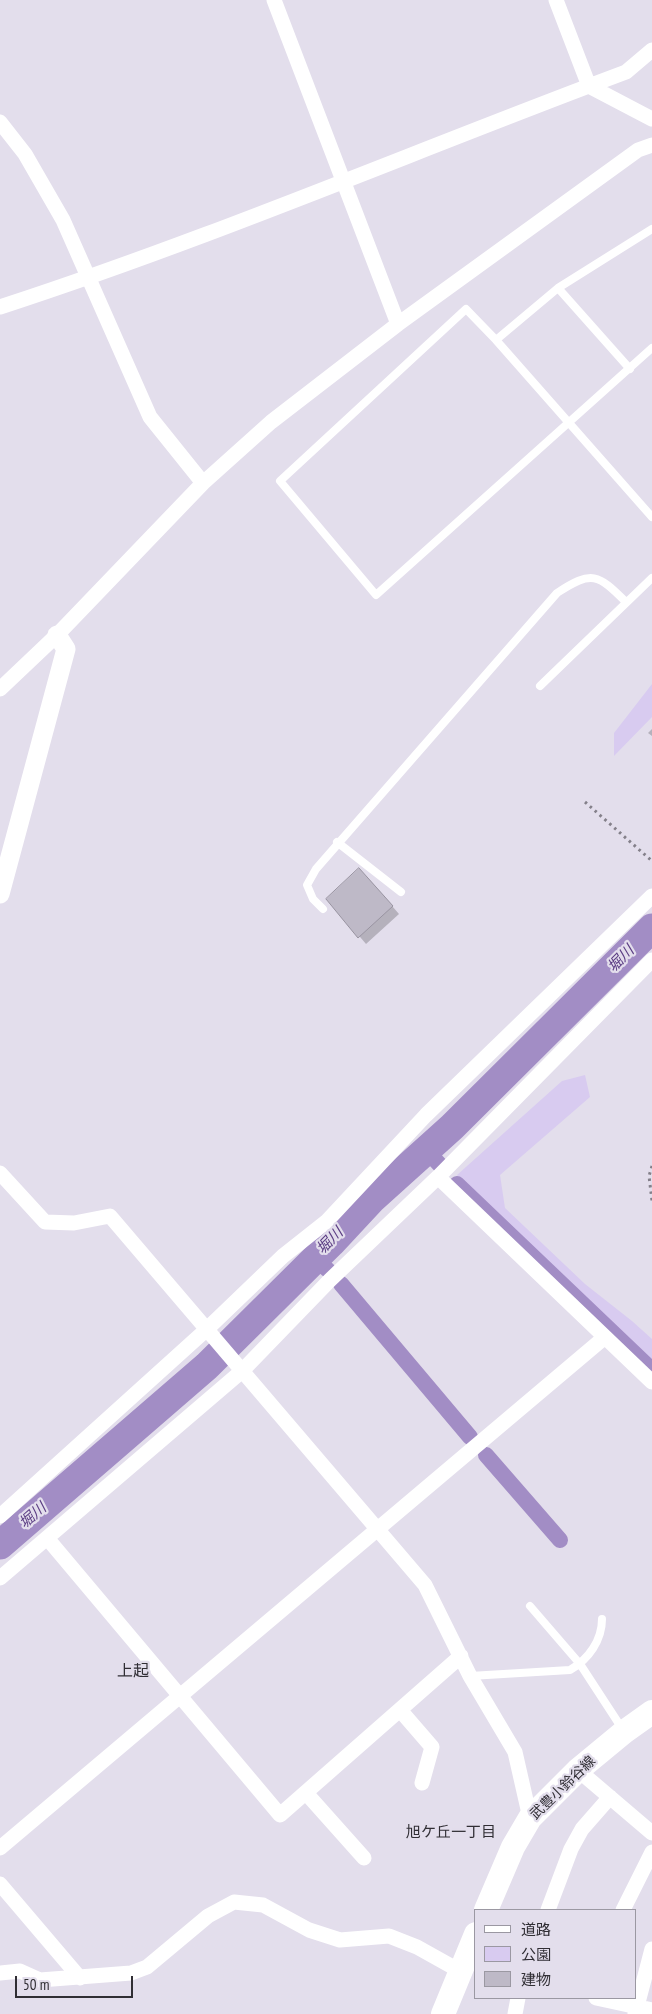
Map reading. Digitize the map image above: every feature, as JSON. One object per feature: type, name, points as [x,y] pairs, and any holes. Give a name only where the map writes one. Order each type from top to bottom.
[{"type":"main road","name":"武豊小鈴谷線","points":[[486,1909],[513,1847],[530,1818],[578,1770],[624,1732],[652,1712]]},
{"type":"main road","points":[[444,2014],[470,1955]]},
{"type":"street","points":[[274,0],[398,324]]},
{"type":"street","points":[[556,0],[589,86],[652,119]]},
{"type":"street","points":[[0,307],[87,279],[343,183],[626,72],[652,50]]},
{"type":"street","points":[[0,122],[25,154],[63,220],[87,279],[150,418],[203,483]]},
{"type":"street","points":[[0,689],[57,635],[203,483],[271,422],[398,324],[638,150],[652,145]]},
{"type":"street","points":[[0,894],[66,649],[57,635]]},
{"type":"street","points":[[0,1516],[207,1329],[283,1256],[326,1222],[426,1115],[652,896]]},
{"type":"street","points":[[0,1578],[242,1371],[330,1280],[438,1177],[652,960]]},
{"type":"street","points":[[0,1173],[45,1222],[74,1223],[110,1216],[140,1254],[207,1329],[425,1585],[470,1676],[515,1752],[530,1818]]},
{"type":"street","points":[[438,1177],[652,1382]]},
{"type":"street","points":[[0,1848],[605,1337]]},
{"type":"street","points":[[47,1538],[280,1816],[461,1656]]},
{"type":"street","points":[[400,1710],[432,1747],[422,1783]]},
{"type":"street","points":[[578,1770],[649,1827]]},
{"type":"street","points":[[306,1793],[364,1858]]},
{"type":"street","points":[[548,1909],[571,1849],[582,1829],[610,1797]]},
{"type":"street","points":[[624,1909],[652,1852]]},
{"type":"street","points":[[0,1884],[80,1978]]},
{"type":"street","points":[[0,1973],[20,1971],[40,1980],[131,1974],[147,1967],[208,1916],[234,1902],[263,1905],[309,1930],[340,1940],[389,1936],[417,1948],[470,1955]]},
{"type":"street","points":[[635,2010],[652,1949]]},
{"type":"street","points":[[515,2014],[518,1999]]},
{"type":"street","points":[[599,1999],[635,2010],[652,2010]]},
{"type":"lane","points":[[496,340],[558,288],[652,229]]},
{"type":"lane","points":[[558,288],[630,368]]},
{"type":"lane","points":[[652,348],[570,422],[376,595],[280,481],[466,309],[570,422],[652,516]]},
{"type":"lane","points":[[323,909],[313,899],[307,886],[316,869],[337,842],[557,593],[576,581],[592,577],[605,582],[626,602]]},
{"type":"lane","points":[[540,686],[652,578]]},
{"type":"lane","points":[[337,842],[401,892]]},
{"type":"lane","points":[[530,1606],[580,1664],[624,1732]]},
{"type":"lane","points":[[470,1676],[570,1670],[580,1664],[602,1633],[602,1619]]},
{"type":"path","points":[[585,802],[652,861]]},
{"type":"path","points":[[652,1166],[649,1176],[652,1201]]},
{"type":"green space","points":[[652,684],[652,717],[614,756],[614,733]]},
{"type":"green space","points":[[585,1075],[590,1097],[500,1175],[505,1208],[585,1284],[652,1339],[652,1369],[471,1196],[457,1175],[562,1081]]},
{"type":"building","points":[[359,868],[393,906],[358,938],[326,899]]},
{"type":"waterway","name":"堀川","points":[[0,1545],[207,1366],[331,1243],[371,1200],[452,1127],[652,928]]},
{"type":"waterway","points":[[427,1151],[440,1165]]},
{"type":"waterway","points":[[457,1184],[652,1370]]},
{"type":"waterway","points":[[315,1259],[328,1270]]},
{"type":"waterway","points":[[341,1284],[470,1437]]},
{"type":"waterway","points":[[486,1455],[560,1540]]},
{"type":"district","name":"上起","points":[[133,1671]]},
{"type":"district","name":"旭ケ丘一丁目","points":[[451,1833]]}]
